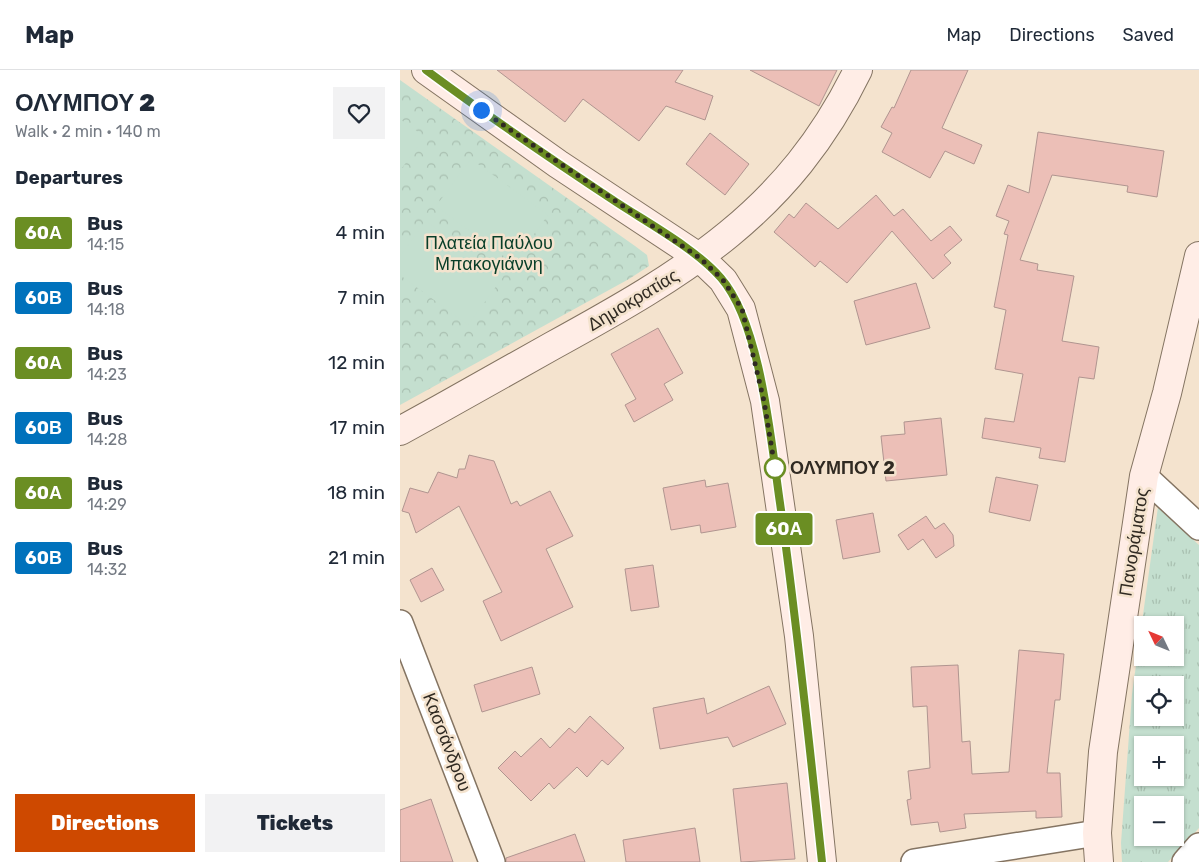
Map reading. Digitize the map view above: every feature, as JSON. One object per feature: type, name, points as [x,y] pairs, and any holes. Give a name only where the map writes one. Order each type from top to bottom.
[{"type":"street","points":[[426,70],[558,164],[700,258],[723,280],[742,309],[764,401],[799,636],[822,862]]},
{"type":"street","name":"Δημοκρατίας","points":[[400,431],[607,316],[700,258],[755,212],[792,173],[835,113],[858,70]]},
{"type":"street","name":"Πανοράματος","points":[[1100,862],[1097,833],[1103,752],[1144,476],[1167,393],[1199,256]]},
{"type":"street","points":[[1144,476],[1199,527]]},
{"type":"street","name":"Κασσάνδρου","points":[[400,623],[492,862]]},
{"type":"street","points":[[914,862],[1097,833]]},
{"type":"street","points":[[1185,862],[1199,846]]},
{"type":"green space","name":"Πλατεία Παύλου Μπακογιάννη","points":[[400,80],[635,246],[647,255],[649,266],[629,279],[400,405]]},
{"type":"green space","points":[[400,119],[425,137],[402,168],[400,166]]},
{"type":"green space","points":[[471,159],[548,215],[513,263],[436,206]]},
{"type":"green space","points":[[426,221],[503,277],[468,325],[400,275],[400,256]]},
{"type":"green space","points":[[1158,507],[1199,545],[1199,828],[1184,844],[1184,796],[1134,796],[1134,846],[1183,846],[1168,862],[1122,862],[1121,843],[1134,680],[1134,726],[1184,726],[1184,676],[1135,676],[1136,666],[1184,666],[1184,616],[1143,616]]},
{"type":"building","points":[[497,70],[683,70],[675,82],[713,96],[705,120],[666,106],[639,141],[583,99],[565,122]]},
{"type":"building","points":[[750,70],[837,70],[819,106]]},
{"type":"building","points":[[911,70],[968,70],[942,128],[982,145],[974,164],[945,151],[930,178],[882,152],[892,133],[881,127],[892,107],[894,108]]},
{"type":"building","points":[[1038,132],[1164,151],[1157,197],[1127,192],[1128,186],[1052,175],[1020,260],[1038,264],[1037,270],[1074,276],[1062,341],[1099,347],[1094,379],[1079,377],[1065,462],[1039,458],[1041,448],[982,438],[985,418],[1014,422],[1023,374],[995,369],[1006,310],[994,307],[1008,235],[1004,234],[1009,221],[996,216],[1008,185],[1029,193]]},
{"type":"building","points":[[710,133],[749,164],[725,195],[686,164]]},
{"type":"building","points":[[876,195],[894,216],[903,209],[931,241],[950,226],[962,240],[944,255],[951,263],[933,279],[892,231],[847,283],[820,261],[815,267],[774,232],[789,214],[794,218],[806,203],[838,229]]},
{"type":"building","points":[[916,283],[930,328],[866,345],[854,301]]},
{"type":"building","points":[[658,328],[683,373],[664,384],[673,400],[634,422],[625,405],[636,399],[611,354]]},
{"type":"building","points":[[941,418],[947,475],[886,481],[881,436],[905,434],[904,422]]},
{"type":"building","points":[[469,455],[494,461],[511,504],[517,501],[520,506],[550,491],[573,536],[546,549],[573,607],[501,641],[483,601],[502,592],[459,506],[416,533],[409,513],[402,511],[410,488],[428,493],[438,472],[457,478],[459,469],[465,469]]},
{"type":"building","points":[[996,477],[1038,485],[1030,521],[989,512]]},
{"type":"building","points":[[705,480],[706,487],[728,483],[736,527],[701,533],[700,525],[671,530],[663,488]]},
{"type":"building","points":[[873,513],[880,552],[843,559],[836,520]]},
{"type":"building","points":[[926,516],[935,529],[944,523],[953,535],[954,546],[936,558],[923,539],[908,550],[898,535]]},
{"type":"building","points":[[653,565],[659,607],[631,611],[625,569]]},
{"type":"building","points":[[432,568],[444,590],[421,602],[410,580]]},
{"type":"building","points":[[1019,650],[1064,654],[1060,700],[1055,700],[1047,773],[1060,773],[1062,817],[1036,818],[1036,811],[964,814],[966,828],[940,832],[938,822],[911,825],[907,800],[911,799],[908,771],[930,768],[927,706],[913,707],[911,667],[958,665],[962,742],[970,741],[972,774],[1009,772]]},
{"type":"building","points":[[532,667],[540,694],[482,712],[474,685]]},
{"type":"building","points":[[769,686],[786,724],[733,747],[728,737],[660,749],[653,708],[704,698],[707,714]]},
{"type":"building","points":[[590,716],[624,748],[608,765],[602,760],[587,777],[577,767],[554,789],[549,783],[531,801],[498,768],[515,751],[521,757],[541,738],[550,748],[569,728],[575,733]]},
{"type":"building","points":[[787,783],[795,859],[741,862],[733,789]]},
{"type":"building","points":[[431,799],[453,862],[400,862],[400,810]]},
{"type":"building","points":[[695,828],[700,862],[626,862],[623,840]]},
{"type":"building","points":[[575,834],[585,862],[506,862],[506,858]]},
{"type":"bus line","name":"60Α","points":[[426,70],[558,164],[700,258],[723,280],[742,309],[752,343],[771,434],[799,636],[822,862]]},
{"type":"place","name":"ΟΛΥΜΠΟΥ 2","points":[[775,468]]},
{"type":"route","points":[[481,110],[558,164],[700,258],[723,280],[742,309],[752,343],[771,434],[775,468]]}]
